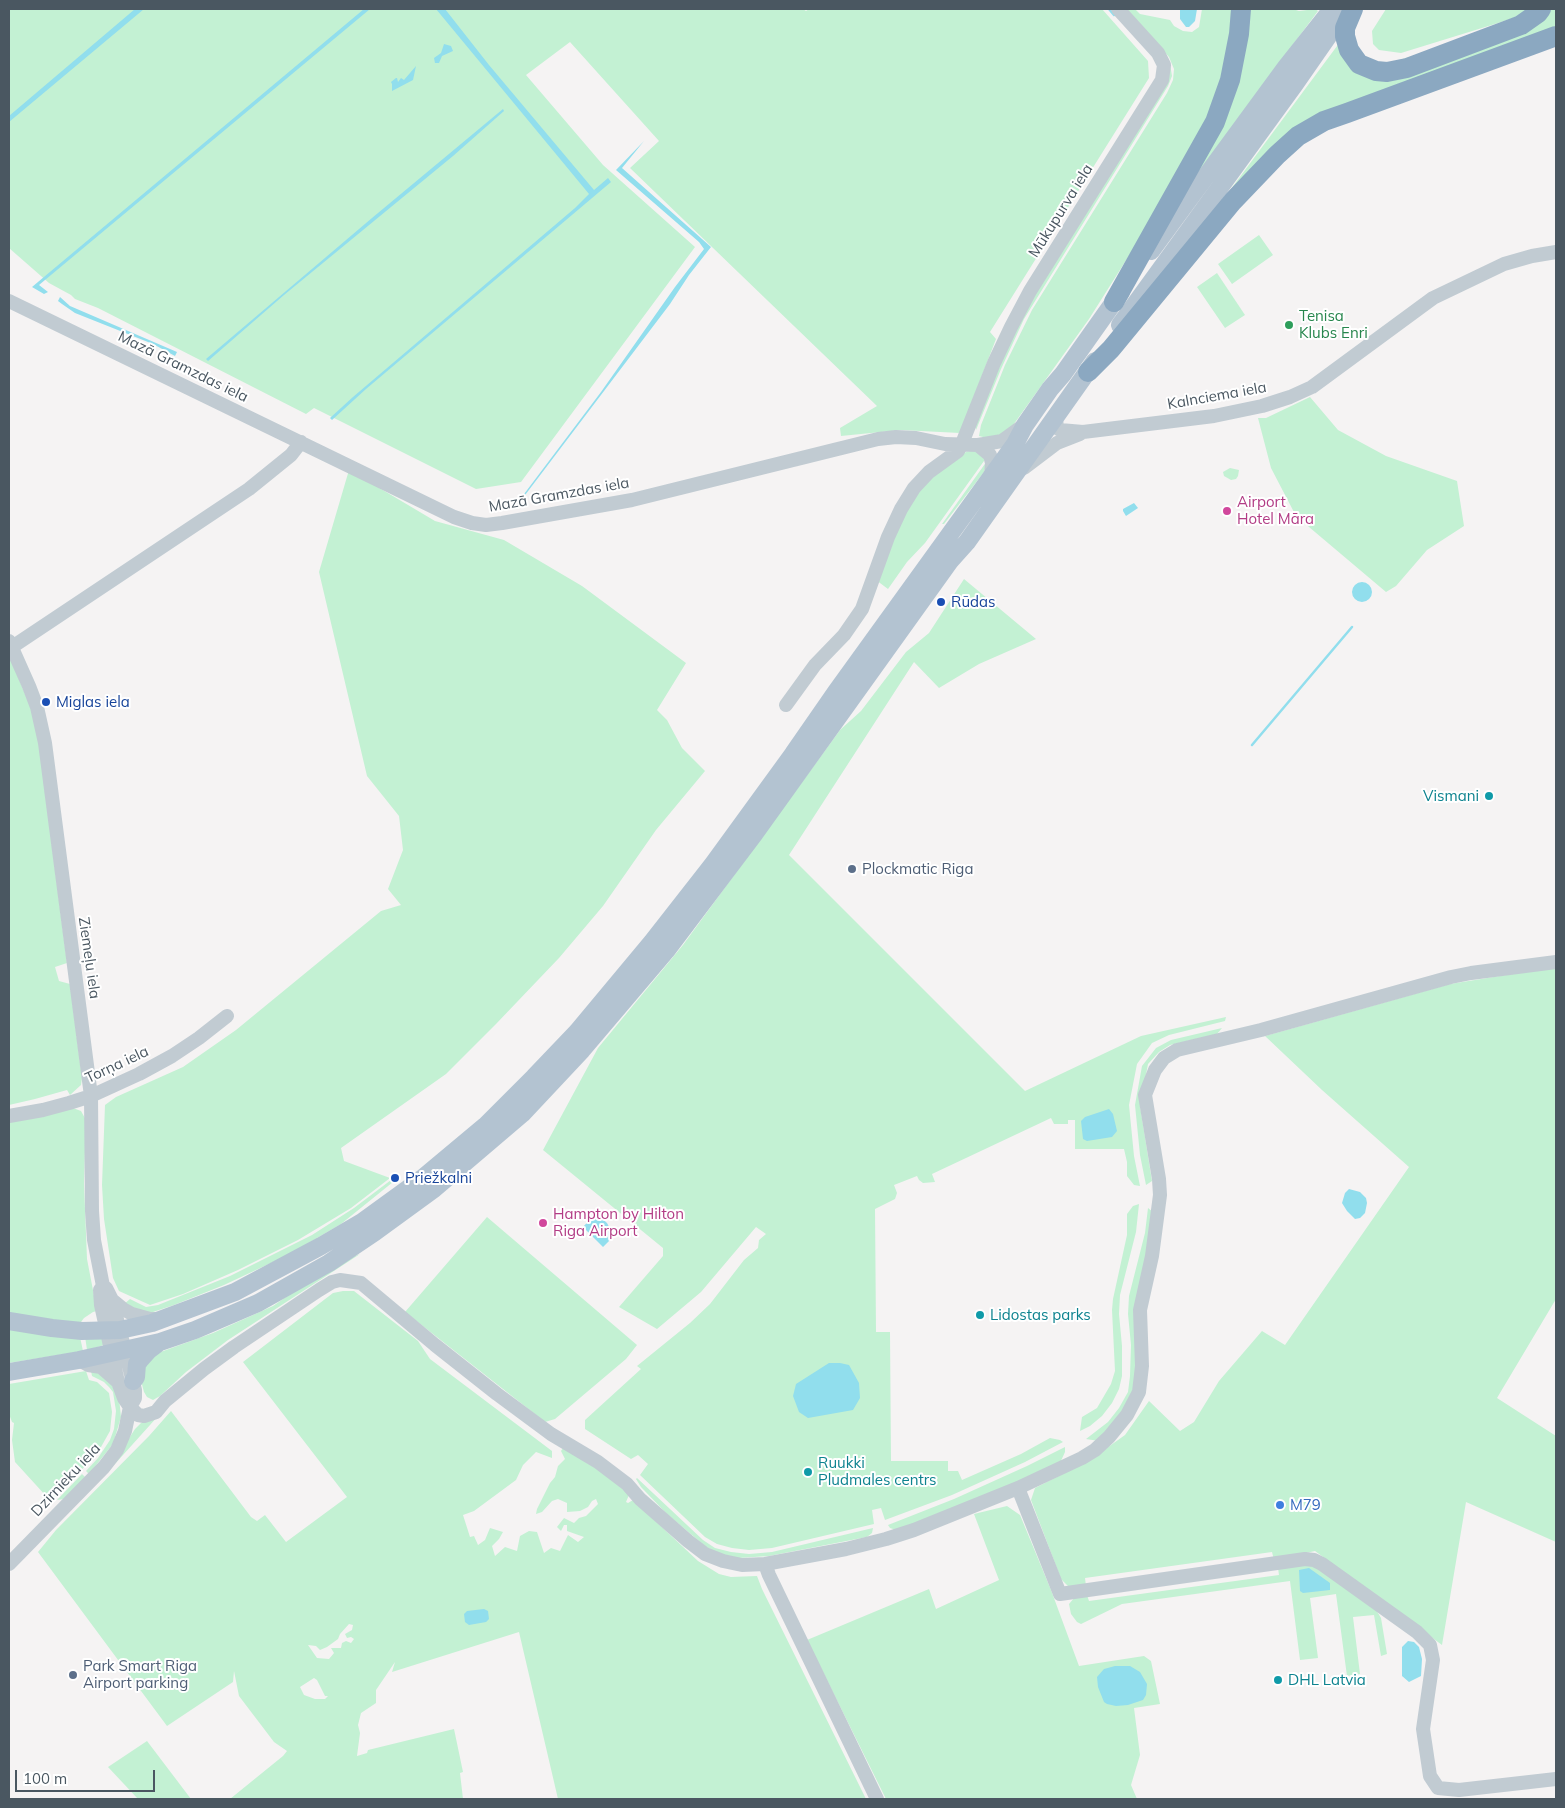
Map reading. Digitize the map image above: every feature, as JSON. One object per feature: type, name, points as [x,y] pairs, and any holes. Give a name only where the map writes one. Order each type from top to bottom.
[{"type":"highway","points":[[1114,302],[1214,122],[1230,80],[1239,34],[1241,9]]},
{"type":"highway","points":[[1353,9],[1348,19],[1345,36],[1352,56],[1359,64],[1368,69],[1387,72],[1407,68],[1521,25],[1541,9]]},
{"type":"highway","points":[[1088,372],[1111,349],[1233,201],[1298,136],[1339,116],[1556,36]]},
{"type":"main road","points":[[9,1321],[82,1331],[113,1330],[160,1320],[234,1292],[260,1280],[362,1222],[446,1160],[485,1126],[534,1077],[616,986],[713,864],[1015,444],[1025,425],[1050,389],[1063,374],[1221,154],[1332,9]]},
{"type":"main road","points":[[9,1372],[79,1360],[160,1342],[195,1330],[258,1303],[329,1263],[434,1189],[522,1114],[582,1050],[672,943],[755,833],[950,561],[967,542],[1347,9]]},
{"type":"main road","points":[[126,1381],[136,1377],[136,1369],[140,1360],[160,1342]]},
{"type":"street","name":"Mūkupurva iela","points":[[961,446],[1010,327],[1030,291],[1162,80],[1164,65],[1158,53],[1118,9]]},
{"type":"street","name":"Kalnciema iela","points":[[1056,418],[1057,428],[1060,430],[1083,432],[1214,416],[1262,406],[1290,397],[1312,387],[1433,298],[1504,264],[1556,252]]},
{"type":"street","name":"Mazā Gramzdas iela","points":[[9,301],[454,517],[486,525],[632,500],[878,439],[896,437],[916,438],[961,446],[978,445],[1002,441],[1025,425]]},
{"type":"street","name":"Kalnciema iela","points":[[1014,476],[1057,443],[1083,432]]},
{"type":"street","points":[[11,644],[249,488],[291,455],[301,442]]},
{"type":"street","points":[[978,445],[990,454],[992,463],[991,476]]},
{"type":"street","points":[[786,705],[815,665],[844,635],[862,609],[888,537],[901,509],[914,488],[929,472],[958,451],[961,446]]},
{"type":"street","name":"Ziemeļu iela","points":[[11,644],[37,707],[44,743],[90,1096],[92,1211],[94,1240],[103,1286],[100,1296],[113,1330]]},
{"type":"street","points":[[130,1407],[153,1406],[165,1401],[234,1347],[332,1282],[340,1280],[360,1283],[497,1394],[551,1434],[598,1462],[627,1484],[654,1511],[705,1554],[723,1561],[742,1565],[765,1564],[846,1549],[886,1539],[914,1530],[1018,1488],[1095,1450],[1109,1437],[1127,1415],[1139,1392],[1142,1366],[1140,1310],[1152,1256],[1160,1195],[1146,1095],[1155,1070],[1164,1058],[1177,1050],[1261,1030],[1451,977],[1556,962]]},
{"type":"street","name":"Torņa iela","points":[[9,1116],[43,1110],[90,1096],[138,1074],[172,1056],[227,1016]]},
{"type":"street","name":"Ziemeļu iela","points":[[103,1286],[112,1300],[113,1330]]},
{"type":"street","points":[[112,1300],[132,1314],[160,1320]]},
{"type":"street","name":"Dzirnieku iela","points":[[9,1564],[108,1461],[116,1450],[125,1431],[136,1390],[126,1381],[113,1330]]},
{"type":"street","points":[[79,1360],[88,1365],[102,1367],[126,1381]]},
{"type":"street","points":[[1018,1488],[1060,1594],[1305,1559],[1314,1560],[1322,1564],[1417,1632],[1430,1645],[1433,1660],[1423,1729],[1430,1776],[1438,1788],[1459,1790],[1556,1779]]},
{"type":"street","points":[[765,1564],[877,1799]]},
{"type":"green space","points":[[9,9],[803,9],[806,11],[809,9],[1102,9],[1148,61],[1149,78],[990,332],[996,339],[960,433],[901,430],[841,436],[840,428],[877,406],[630,168],[659,141],[570,42],[526,75],[603,165],[695,247],[521,482],[476,489],[314,408],[306,414],[98,308],[75,299],[49,283],[9,248]]},
{"type":"green space","points":[[1126,9],[1135,9],[1140,14],[1170,20],[1174,26],[1183,31],[1192,32],[1199,27],[1202,9],[1236,9],[1218,97],[1159,208],[1089,319],[1011,428],[997,437],[987,438],[979,436],[981,425],[1005,365],[1032,310],[1167,93],[1173,80],[1174,69],[1169,57]]},
{"type":"green space","points":[[1250,9],[1293,9],[1299,11],[1315,9],[1318,11],[1177,207]]},
{"type":"green space","points":[[1386,9],[1531,9],[1522,15],[1401,53],[1379,50],[1373,44],[1372,31]]},
{"type":"green space","points":[[1551,9],[1556,9],[1556,26],[1352,103],[1205,224],[1340,42],[1360,71],[1540,20]]},
{"type":"green space","points":[[1170,64],[1172,76],[1168,86],[1024,319],[976,430],[975,425],[1020,318]]},
{"type":"green space","points":[[1259,235],[1273,255],[1232,284],[1218,264]]},
{"type":"green space","points":[[1217,273],[1245,315],[1225,328],[1197,287]]},
{"type":"green space","points":[[1310,397],[1338,430],[1386,456],[1457,481],[1464,526],[1427,550],[1396,586],[1386,592],[1296,516],[1271,468],[1258,418],[1266,418]]},
{"type":"green space","points":[[978,450],[985,458],[984,461],[925,543],[907,562],[888,589],[876,580],[889,542],[924,481],[966,452]]},
{"type":"green space","points":[[987,461],[984,472],[944,524],[942,524]]},
{"type":"green space","points":[[1230,468],[1239,470],[1236,479],[1231,480],[1224,476],[1223,472]]},
{"type":"green space","points":[[349,470],[435,521],[504,540],[582,586],[686,663],[657,710],[667,720],[682,748],[705,771],[656,830],[603,906],[559,958],[496,1024],[446,1074],[341,1148],[344,1161],[390,1178],[351,1208],[298,1240],[238,1270],[183,1294],[150,1305],[119,1291],[113,1278],[104,1219],[102,1185],[105,1105],[116,1097],[183,1067],[236,1030],[381,911],[401,905],[388,889],[403,850],[399,816],[367,776],[319,572]]},
{"type":"green space","points":[[964,579],[1036,639],[979,664],[939,688],[914,662],[789,855],[1025,1091],[1141,1036],[1226,1017],[1225,1021],[1169,1035],[1152,1043],[1137,1064],[1129,1105],[1134,1156],[1140,1186],[1134,1185],[1127,1176],[1127,1162],[1124,1149],[1075,1149],[1075,1120],[1068,1120],[1068,1124],[1054,1124],[1051,1118],[932,1174],[935,1182],[923,1183],[917,1176],[894,1185],[897,1193],[895,1199],[875,1209],[876,1332],[890,1332],[891,1461],[948,1461],[948,1471],[958,1471],[962,1480],[1021,1454],[1050,1438],[1063,1442],[1025,1462],[952,1495],[885,1520],[881,1508],[872,1510],[874,1524],[772,1548],[749,1550],[732,1548],[717,1544],[705,1537],[640,1475],[648,1464],[638,1455],[631,1459],[585,1429],[585,1420],[641,1369],[637,1366],[690,1323],[710,1304],[744,1260],[758,1248],[759,1240],[766,1234],[756,1227],[701,1292],[657,1329],[619,1307],[663,1256],[663,1248],[543,1150],[598,1048],[683,945],[840,730],[861,711],[906,652],[929,633]]},
{"type":"green space","points":[[9,655],[30,706],[38,737],[67,963],[55,967],[59,981],[70,984],[82,1078],[81,1085],[70,1095],[67,1090],[9,1105]]},
{"type":"green space","points":[[1556,967],[1556,1299],[1497,1398],[1556,1436],[1556,1542],[1466,1502],[1442,1645],[1315,1551],[1274,1560],[1272,1552],[1085,1578],[1086,1586],[1068,1586],[1061,1579],[1031,1500],[1035,1488],[1090,1460],[1125,1435],[1149,1401],[1180,1431],[1194,1422],[1219,1381],[1262,1331],[1285,1345],[1409,1167],[1322,1090],[1265,1036],[1450,984]]},
{"type":"green space","points":[[1222,1028],[1217,1034],[1170,1045],[1159,1052],[1148,1064],[1140,1106],[1152,1181],[1146,1185],[1140,1155],[1135,1105],[1142,1066],[1156,1048],[1171,1040]]},
{"type":"green space","points":[[73,1108],[81,1111],[86,1120],[84,1183],[87,1259],[97,1311],[84,1318],[81,1326],[9,1313],[9,1121]]},
{"type":"green space","points":[[391,1180],[393,1182],[341,1224],[288,1255],[224,1285],[150,1313],[123,1305],[130,1299],[146,1307],[158,1305],[230,1276],[312,1235],[354,1208]]},
{"type":"green space","points":[[1139,1204],[1136,1232],[1120,1295],[1122,1376],[1119,1389],[1112,1403],[1102,1416],[1090,1426],[1080,1431],[1082,1417],[1097,1408],[1111,1384],[1115,1371],[1113,1299],[1127,1235],[1127,1214],[1133,1206]]},
{"type":"green space","points":[[1148,1208],[1153,1212],[1138,1374],[1130,1402],[1099,1441],[1086,1439],[1108,1422],[1128,1392],[1131,1345],[1128,1314],[1129,1296],[1145,1233]]},
{"type":"green space","points":[[487,1217],[637,1345],[626,1359],[555,1419],[545,1422],[405,1312]]},
{"type":"green space","points":[[360,1254],[228,1340],[186,1372],[160,1396],[153,1400],[147,1397],[140,1377],[142,1365],[155,1354],[213,1333],[273,1306],[347,1259]]},
{"type":"green space","points":[[354,1291],[418,1341],[430,1359],[552,1451],[552,1458],[536,1452],[523,1465],[516,1480],[474,1511],[463,1515],[470,1537],[474,1536],[478,1545],[485,1540],[490,1528],[503,1532],[492,1546],[495,1556],[505,1547],[517,1551],[520,1536],[529,1531],[537,1532],[544,1553],[551,1548],[560,1551],[568,1535],[578,1542],[584,1537],[567,1531],[567,1525],[564,1525],[561,1531],[557,1527],[564,1518],[574,1523],[579,1518],[586,1516],[598,1504],[596,1499],[588,1507],[580,1511],[567,1512],[567,1503],[558,1499],[552,1501],[542,1512],[536,1514],[550,1483],[555,1477],[558,1466],[565,1459],[561,1451],[563,1448],[610,1477],[629,1495],[626,1502],[628,1503],[633,1500],[698,1561],[719,1574],[731,1577],[757,1576],[866,1799],[558,1799],[519,1632],[392,1672],[395,1662],[376,1690],[376,1703],[361,1713],[358,1725],[360,1733],[357,1756],[367,1753],[368,1750],[454,1729],[463,1772],[460,1773],[463,1799],[230,1799],[287,1751],[274,1742],[239,1696],[234,1671],[233,1682],[167,1726],[38,1552],[56,1530],[149,1436],[171,1411],[251,1517],[257,1521],[265,1515],[286,1542],[347,1497],[243,1362],[333,1293]],"holes":[[[349,1624],[353,1625],[352,1630],[345,1634],[347,1638],[351,1637],[354,1639],[351,1643],[346,1641],[342,1643],[341,1648],[331,1648],[334,1653],[329,1659],[317,1658],[308,1645],[316,1646],[320,1650],[327,1647],[338,1639]],[[314,1678],[317,1680],[325,1696],[328,1696],[325,1699],[315,1699],[304,1695],[300,1687]]]},
{"type":"green space","points":[[9,1328],[80,1337],[83,1351],[9,1363]]},
{"type":"green space","points":[[85,1336],[101,1337],[103,1345],[87,1350]]},
{"type":"green space","points":[[86,1371],[89,1380],[97,1382],[109,1393],[112,1412],[110,1431],[90,1461],[52,1500],[46,1496],[15,1462],[12,1440],[14,1423],[9,1414],[9,1384]]},
{"type":"green space","points":[[91,1371],[107,1376],[119,1398],[121,1417],[113,1444],[89,1474],[86,1471],[98,1458],[110,1440],[114,1429],[116,1411],[113,1392],[104,1382],[92,1376]]},
{"type":"green space","points":[[159,1415],[114,1465],[113,1463],[135,1429],[141,1423]]},
{"type":"green space","points":[[1065,1447],[1060,1463],[976,1501],[896,1530],[888,1525],[954,1499]]},
{"type":"green space","points":[[82,1474],[86,1478],[64,1499],[57,1500]]},
{"type":"green space","points":[[637,1478],[703,1540],[715,1548],[731,1552],[749,1554],[772,1552],[873,1528],[872,1533],[867,1537],[769,1556],[739,1558],[720,1554],[706,1547],[666,1513],[641,1487]]},
{"type":"green space","points":[[1007,1506],[1020,1515],[1051,1590],[1079,1666],[1144,1656],[1151,1661],[1160,1704],[1134,1708],[1140,1755],[1131,1785],[1137,1799],[886,1799],[807,1640],[929,1589],[936,1609],[999,1580],[974,1514]]},
{"type":"green space","points":[[1309,1563],[1375,1608],[1381,1618],[1387,1654],[1381,1656],[1374,1615],[1353,1617],[1360,1674],[1347,1676],[1336,1594],[1310,1598],[1318,1658],[1300,1660],[1290,1581],[1122,1604],[1081,1624],[1071,1614],[1069,1604],[1075,1597],[1087,1595],[1089,1601],[1279,1575],[1278,1568]]},
{"type":"green space","points":[[147,1741],[191,1799],[138,1799],[108,1767]]},
{"type":"water","points":[[135,9],[144,9],[9,122],[9,116]]},
{"type":"water","points":[[364,9],[370,9],[39,285],[48,292],[44,294],[32,287]]},
{"type":"water","points":[[436,9],[445,9],[489,65],[594,190],[608,178],[611,182],[366,389],[332,420],[330,418],[353,397],[589,194]]},
{"type":"water","points":[[1180,9],[1197,9],[1195,21],[1189,27],[1186,27],[1180,19]]},
{"type":"water","points":[[444,44],[451,46],[453,51],[442,56],[439,63],[435,63],[434,58],[441,53]]},
{"type":"water","points":[[416,66],[413,80],[392,91],[391,82],[396,78],[398,82],[401,78],[404,80]]},
{"type":"water","points":[[503,109],[504,111],[453,156],[284,295],[208,361],[206,359],[372,218]]},
{"type":"water","points":[[644,141],[622,168],[711,247],[516,507],[704,249],[699,242],[616,170]]},
{"type":"water","points":[[60,297],[70,306],[177,352],[175,356],[153,344],[75,313],[58,301]]},
{"type":"water","points":[[1134,503],[1138,508],[1126,516],[1123,509]]},
{"type":"water","points":[[1362,582],[1369,585],[1372,592],[1369,599],[1362,602],[1355,599],[1352,592],[1355,585]]},
{"type":"water","points":[[1109,1109],[1113,1114],[1117,1131],[1112,1137],[1087,1141],[1083,1139],[1081,1121],[1085,1117]]},
{"type":"water","points":[[1349,1189],[1360,1192],[1366,1198],[1365,1213],[1360,1218],[1355,1219],[1342,1203],[1345,1193]]},
{"type":"water","points":[[596,1213],[607,1223],[614,1236],[603,1247],[583,1227]]},
{"type":"water","points":[[829,1363],[849,1365],[859,1383],[860,1398],[853,1410],[808,1418],[799,1412],[793,1396],[796,1384]]},
{"type":"water","points":[[1309,1568],[1330,1583],[1330,1590],[1303,1593],[1300,1591],[1299,1570]]},
{"type":"water","points":[[484,1609],[488,1611],[489,1619],[486,1622],[469,1625],[465,1622],[464,1614],[467,1611]]},
{"type":"water","points":[[1408,1641],[1414,1642],[1419,1647],[1422,1659],[1421,1676],[1409,1682],[1402,1676],[1402,1647]]},
{"type":"water","points":[[1115,1666],[1130,1666],[1140,1672],[1147,1684],[1146,1695],[1143,1700],[1128,1705],[1116,1706],[1104,1702],[1098,1687],[1097,1677],[1104,1669]]},
{"type":"waterway","points":[[1109,9],[1114,15]]},
{"type":"waterway","points":[[1252,745],[1352,627]]},
{"type":"place","name":"Tenisa Klubs Enri","points":[[1289,325]]},
{"type":"place","name":"Airport Hotel Māra","points":[[1227,511]]},
{"type":"place","name":"Rūdas","points":[[941,602]]},
{"type":"place","name":"Miglas iela","points":[[46,702]]},
{"type":"place","name":"Vismani","points":[[1489,796]]},
{"type":"place","name":"Plockmatic Riga","points":[[852,869]]},
{"type":"place","name":"Priežkalni","points":[[395,1178]]},
{"type":"place","name":"Hampton by Hilton Riga Airport","points":[[543,1223]]},
{"type":"place","name":"Lidostas parks","points":[[980,1315]]},
{"type":"place","name":"Ruukki Pludmales centrs","points":[[808,1472]]},
{"type":"place","name":"M79","points":[[1280,1505]]},
{"type":"place","name":"Park Smart Riga Airport parking","points":[[73,1675]]},
{"type":"place","name":"DHL Latvia","points":[[1278,1680]]}]
